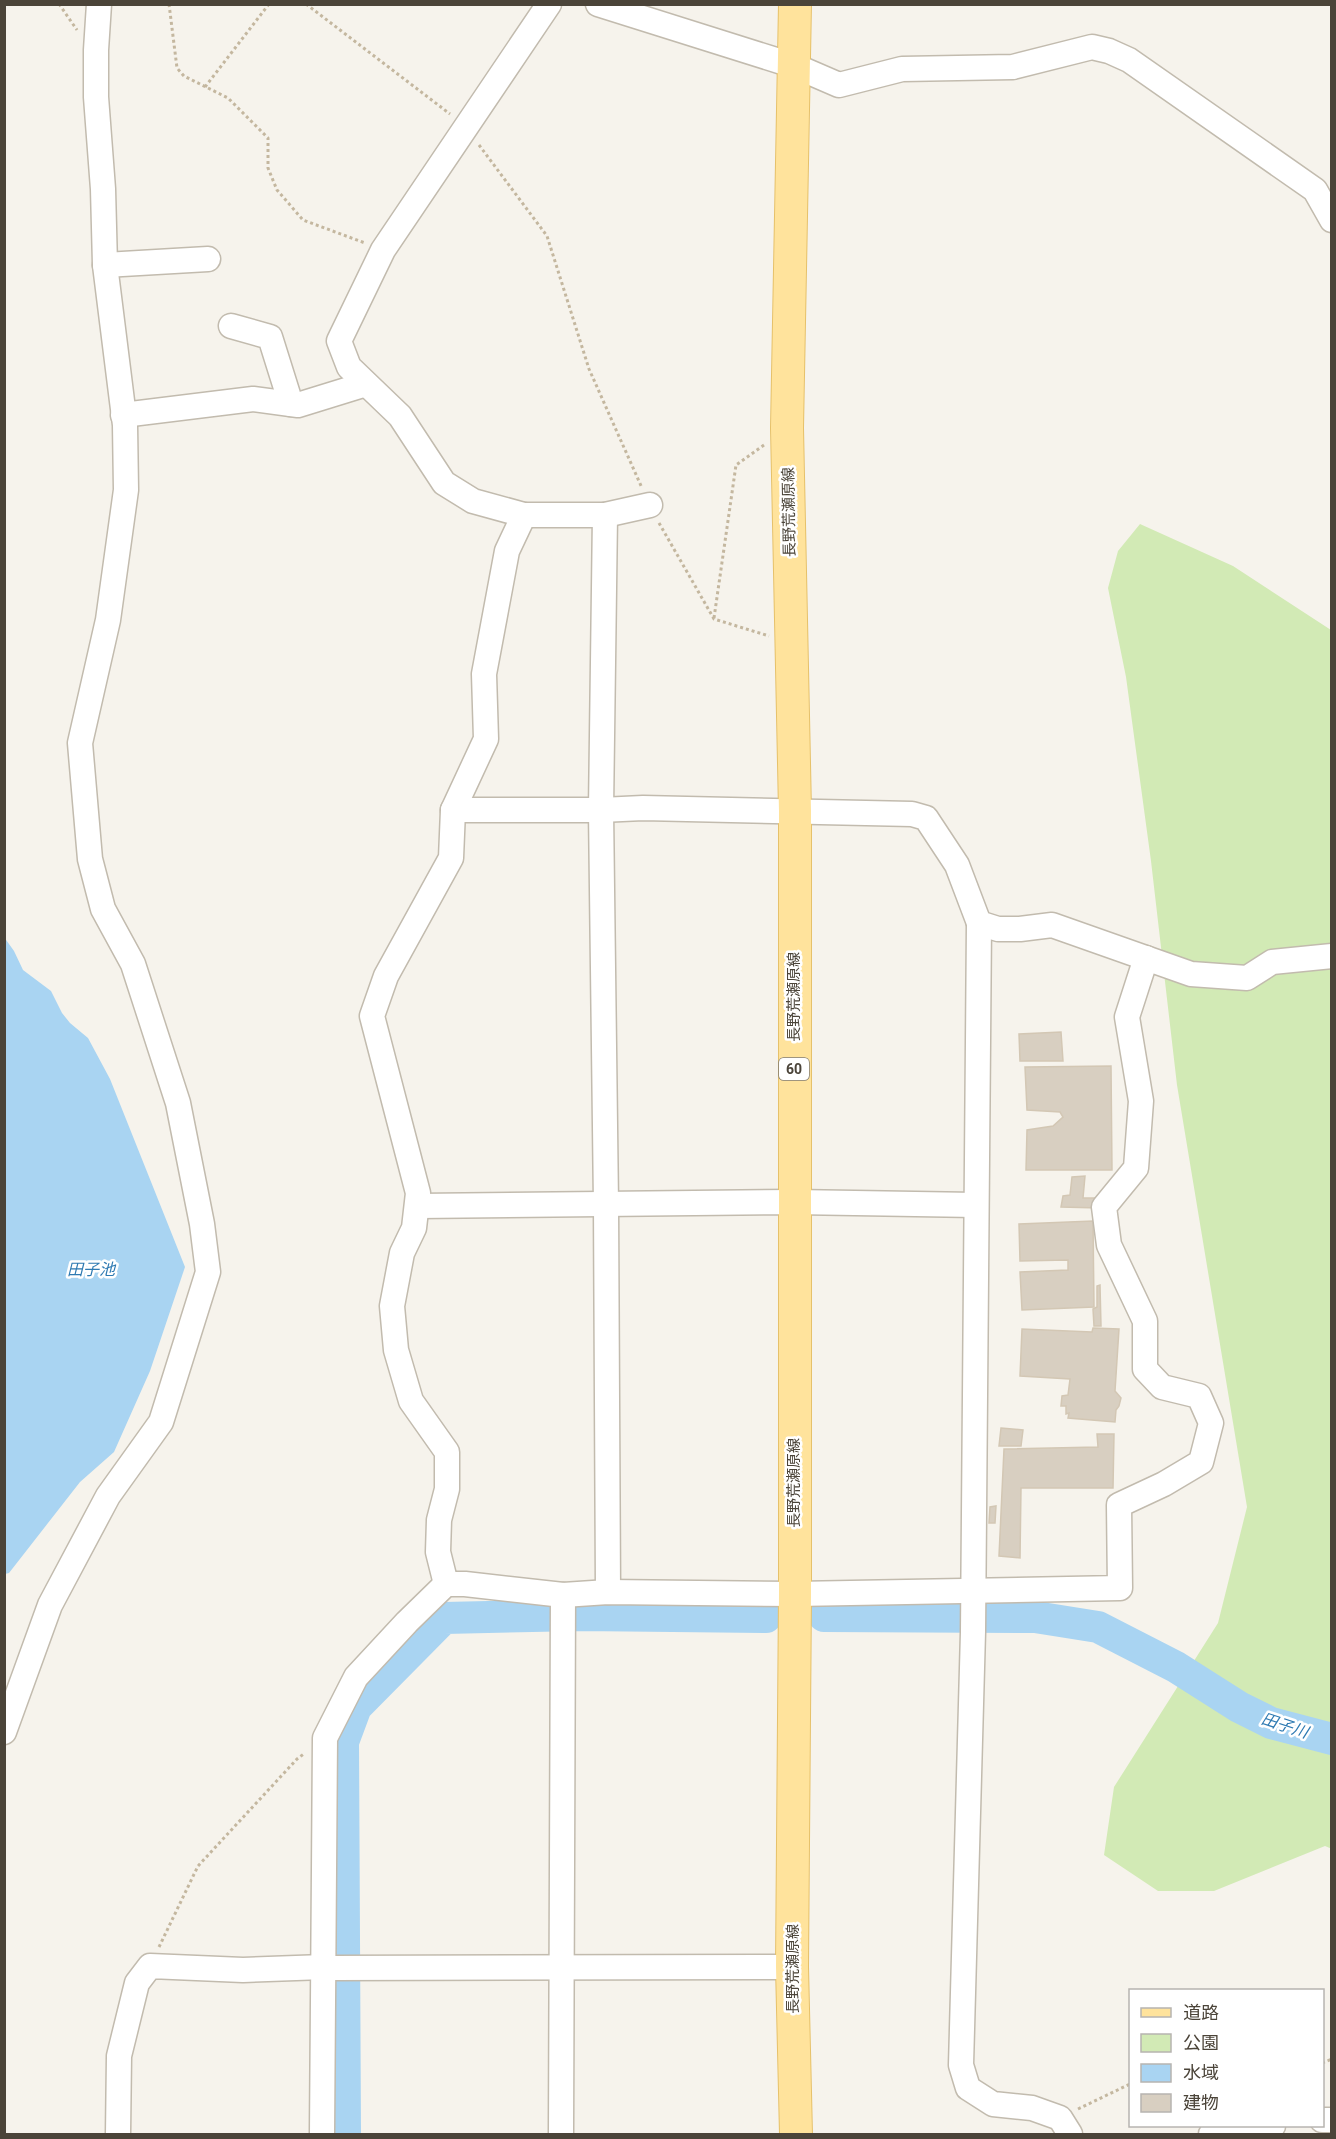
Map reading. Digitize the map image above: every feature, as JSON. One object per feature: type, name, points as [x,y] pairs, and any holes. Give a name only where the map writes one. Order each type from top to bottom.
[{"type":"main road","name":"長野荒瀬原線","points":[[795,4],[787,428],[795,811],[795,1594],[792,1967],[796,2134]]},
{"type":"street","points":[[4,1732],[50,1605],[108,1496],[161,1422],[208,1272],[202,1224],[178,1103],[133,964],[103,909],[90,859],[80,743],[108,620],[126,490],[123,415],[105,265],[104,189],[96,97],[99,4]]},
{"type":"street","points":[[549,4],[383,250],[339,341],[349,367],[400,416],[444,483],[473,501],[524,515],[605,515],[650,505]]},
{"type":"street","points":[[598,4],[795,66],[839,85],[902,69],[1013,68],[1092,47],[1109,51],[1129,60],[1315,190],[1332,220]]},
{"type":"street","points":[[105,265],[208,259]]},
{"type":"street","points":[[231,326],[270,337],[291,404]]},
{"type":"street","points":[[123,415],[253,399],[298,405],[366,384]]},
{"type":"street","points":[[446,1584],[438,1552],[439,1520],[447,1489],[447,1452],[411,1401],[396,1350],[392,1306],[402,1253],[414,1228],[418,1193],[372,1016],[386,976],[451,858],[453,810],[486,740],[484,674],[507,551],[524,515]]},
{"type":"street","points":[[605,515],[601,810],[608,1592]]},
{"type":"street","points":[[453,810],[643,808],[912,814],[926,818],[957,865],[979,923],[974,1596],[962,2065],[968,2088],[993,2104],[1032,2108],[1065,2126]]},
{"type":"street","points":[[979,923],[998,929],[1052,925],[1191,974],[1247,978],[1272,962],[1332,957]]},
{"type":"street","points":[[322,2134],[329,1967],[325,1738],[357,1677],[407,1622],[446,1584],[465,1584],[563,1600],[608,1592],[974,1596],[1120,1588],[1119,1505],[1164,1484],[1202,1462],[1211,1423],[1199,1396],[1162,1387],[1144,1369],[1145,1321],[1109,1245],[1104,1207],[1136,1168],[1141,1101],[1127,1017],[1146,958]]},
{"type":"street","points":[[418,1206],[794,1202],[976,1205]]},
{"type":"street","points":[[561,2134],[563,1600]]},
{"type":"street","points":[[118,2134],[120,2056],[137,1983],[150,1966],[243,1970],[329,1967],[792,1967]]},
{"type":"street","points":[[1211,2134],[1265,2127]]},
{"type":"path","points":[[169,4],[177,68],[184,76],[228,98],[268,138],[268,168],[277,190],[303,220],[383,250]]},
{"type":"path","points":[[205,87],[269,4]]},
{"type":"path","points":[[306,4],[466,126],[547,236],[589,369],[650,505],[714,619],[791,642]]},
{"type":"path","points":[[714,619],[736,465],[787,428]]},
{"type":"path","points":[[148,1970],[198,1866],[297,1759],[325,1738]]},
{"type":"path","points":[[1065,2126],[1129,2085]]},
{"type":"green space","points":[[1140,524],[1233,566],[1331,630],[1332,1849],[1325,1846],[1214,1891],[1158,1891],[1104,1855],[1114,1787],[1218,1623],[1247,1507],[1177,1085],[1151,861],[1126,677],[1108,588],[1118,551]]},
{"type":"water","name":"田子池","points":[[4,937],[23,970],[51,991],[62,1013],[88,1038],[110,1079],[185,1267],[150,1371],[114,1452],[80,1482],[9,1573],[5,1574]]},
{"type":"building","points":[[1061,1032],[1063,1061],[1020,1061],[1019,1034]]},
{"type":"building","points":[[1111,1066],[1112,1170],[1026,1170],[1027,1130],[1053,1126],[1063,1117],[1060,1112],[1027,1110],[1025,1067]]},
{"type":"building","points":[[1085,1176],[1083,1198],[1100,1198],[1099,1208],[1061,1207],[1063,1196],[1070,1195],[1072,1177]]},
{"type":"building","points":[[1093,1221],[1094,1307],[1022,1310],[1020,1272],[1068,1270],[1068,1260],[1020,1261],[1019,1224]]},
{"type":"building","points":[[1100,1285],[1101,1326],[1094,1326],[1093,1309],[1097,1307],[1097,1286]]},
{"type":"building","points":[[1093,1328],[1119,1329],[1115,1391],[1121,1398],[1116,1410],[1115,1422],[1068,1418],[1069,1413],[1066,1414],[1066,1406],[1061,1406],[1062,1396],[1068,1395],[1070,1379],[1020,1376],[1022,1329],[1092,1332]]},
{"type":"building","points":[[1001,1428],[1023,1430],[1021,1446],[999,1446]]},
{"type":"building","points":[[1097,1434],[1114,1434],[1113,1488],[1021,1488],[1020,1558],[999,1556],[1004,1449],[1098,1447]]},
{"type":"building","points":[[996,1506],[995,1523],[989,1523],[990,1507]]},
{"type":"waterway","points":[[345,2134],[343,1742],[356,1707],[444,1618],[581,1615],[766,1617]]},
{"type":"waterway","name":"田子川","points":[[824,1616],[1035,1617],[1098,1627],[1176,1667],[1239,1707],[1271,1723],[1332,1739]]}]
